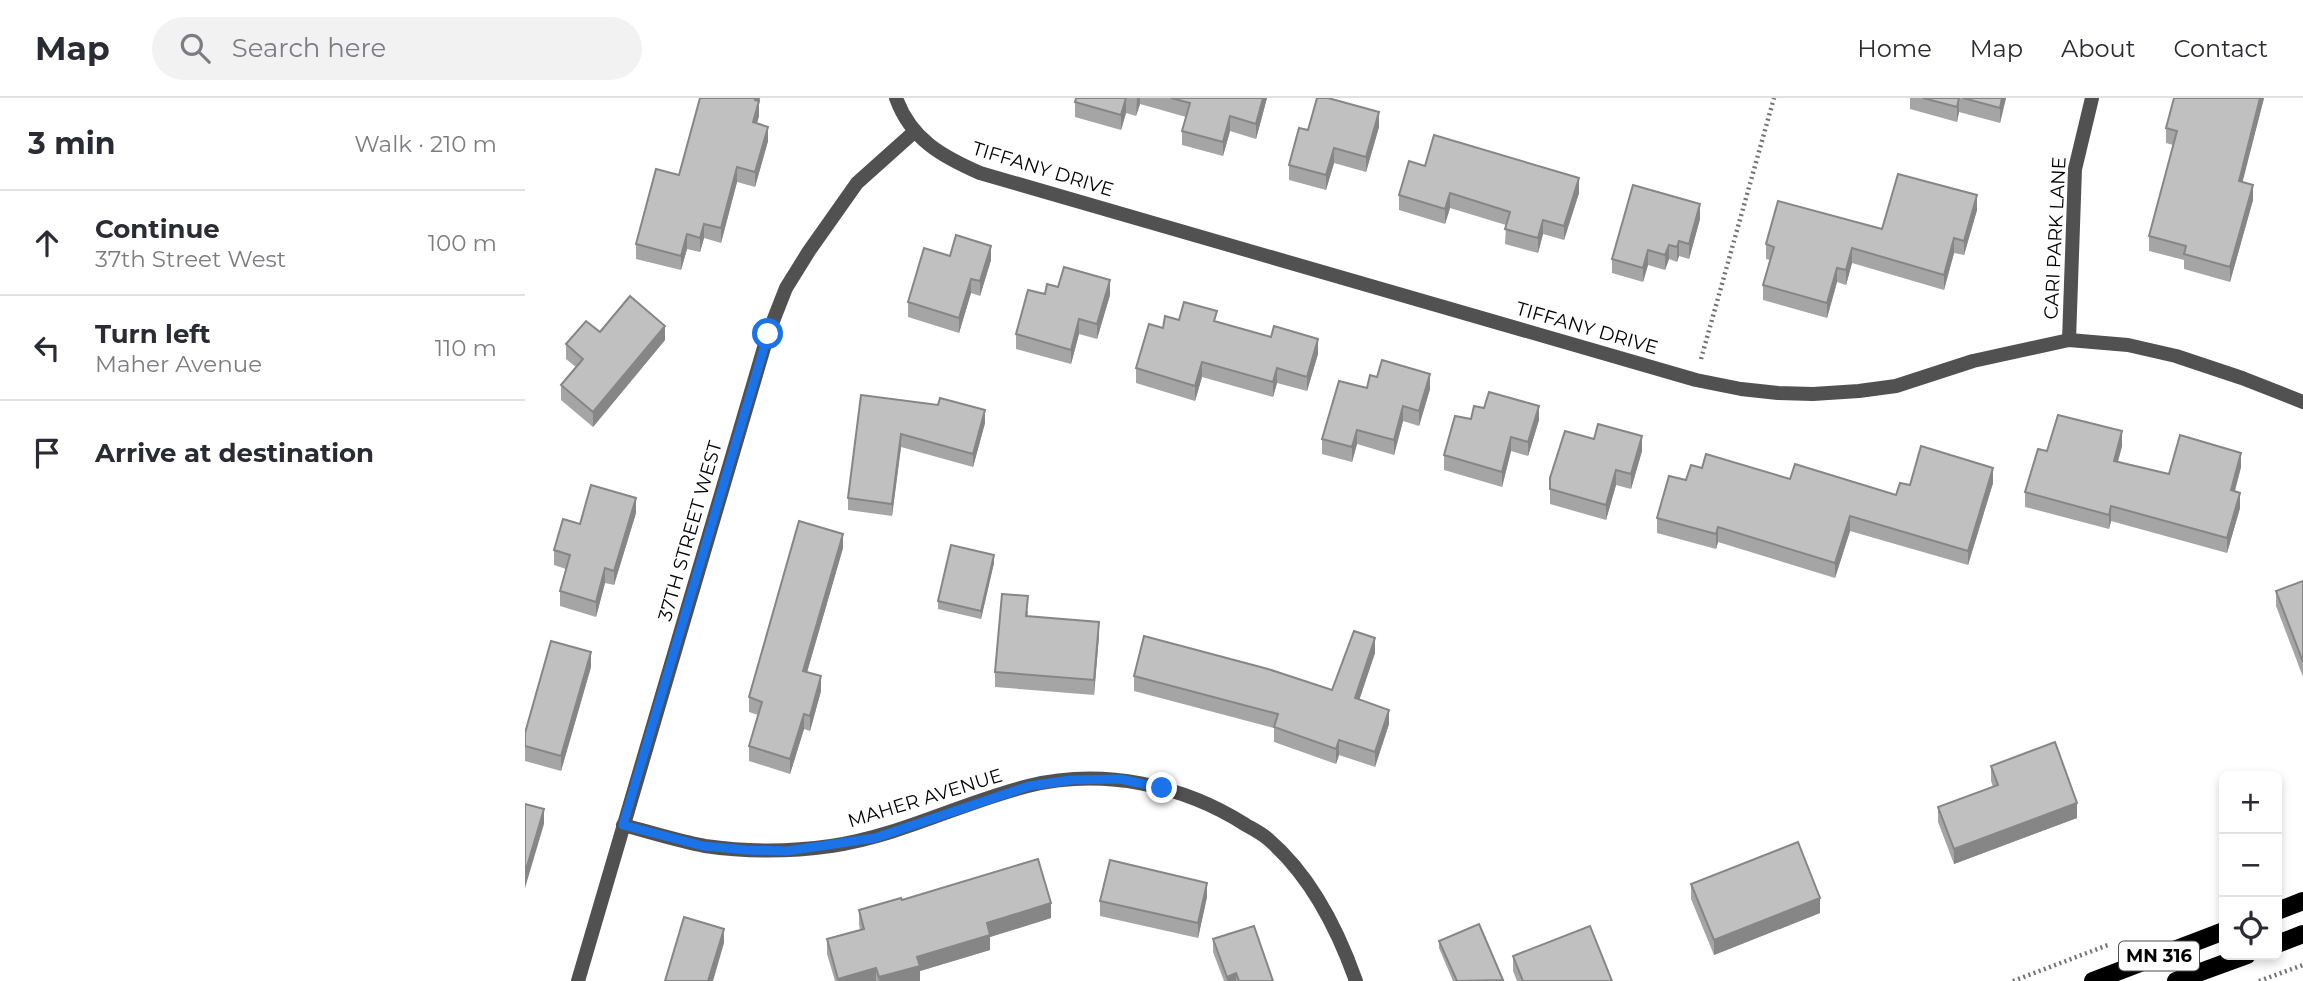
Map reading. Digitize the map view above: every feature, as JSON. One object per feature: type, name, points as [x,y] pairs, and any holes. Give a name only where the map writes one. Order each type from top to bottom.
[{"type":"main road","points":[[2282,909],[2303,901]]},
{"type":"main road","name":"MN 316","points":[[2093,981],[2219,933]]},
{"type":"main road","points":[[2282,942],[2303,934]]},
{"type":"main road","name":"MN 316","points":[[2176,981],[2233,960]]},
{"type":"street","name":"TIFFANY DRIVE","points":[[896,98],[904,119],[914,132],[952,160],[980,173],[1696,380],[1778,393],[1860,391],[1896,386],[1973,361],[2069,340],[2128,345],[2176,356],[2303,402]]},
{"type":"street","name":"CARI PARK LANE","points":[[2069,340],[2075,169],[2092,98]]},
{"type":"street","name":"37TH STREET WEST","points":[[578,981],[768,334],[786,288],[857,183],[914,132]]},
{"type":"street","name":"MAHER AVENUE","points":[[623,825],[703,846],[787,851],[875,838],[1029,786],[1071,780],[1120,779],[1151,785],[1191,796],[1228,814],[1267,839],[1293,866],[1319,902],[1343,946],[1356,981]]},
{"type":"path","points":[[1696,380],[1775,98]]},
{"type":"path","points":[[2259,981],[2303,965]]},
{"type":"building","points":[[700,98],[756,98],[755,100],[759,101],[753,122],[768,127],[755,172],[737,167],[721,228],[704,224],[700,238],[687,234],[681,256],[636,244],[656,169],[679,175]]},
{"type":"building","points":[[1076,98],[1126,98],[1121,115],[1075,102]]},
{"type":"building","points":[[1171,98],[1263,98],[1256,124],[1230,116],[1223,142],[1182,131],[1190,103]]},
{"type":"building","points":[[1317,98],[1328,98],[1379,112],[1366,157],[1334,148],[1326,175],[1289,165],[1299,128],[1308,130]]},
{"type":"building","points":[[1923,98],[1959,98],[1957,107]]},
{"type":"building","points":[[1963,98],[2002,98],[2000,108]]},
{"type":"building","points":[[2174,98],[2260,98],[2239,181],[2253,185],[2230,267],[2184,254],[2186,246],[2149,236],[2177,131],[2166,128]]},
{"type":"building","points":[[1434,135],[1579,178],[1564,226],[1543,220],[1538,238],[1505,229],[1510,212],[1450,193],[1445,209],[1399,195],[1409,161],[1425,166]]},
{"type":"building","points":[[1898,174],[1977,195],[1964,241],[1954,238],[1944,275],[1852,248],[1846,270],[1837,268],[1827,303],[1763,285],[1774,247],[1766,244],[1778,201],[1882,229]]},
{"type":"building","points":[[1633,185],[1700,204],[1689,244],[1679,241],[1677,247],[1669,245],[1665,255],[1648,250],[1643,268],[1612,259]]},
{"type":"building","points":[[956,235],[991,246],[980,281],[971,279],[959,318],[908,302],[924,248],[950,256]]},
{"type":"building","points":[[1064,267],[1110,280],[1097,324],[1079,319],[1071,350],[1016,334],[1028,290],[1045,294],[1047,284],[1058,287]]},
{"type":"building","points":[[630,296],[665,326],[593,412],[561,385],[583,359],[566,344],[586,321],[600,332]]},
{"type":"building","points":[[1184,302],[1217,311],[1214,321],[1271,337],[1274,326],[1318,339],[1307,377],[1277,368],[1273,382],[1202,362],[1195,386],[1136,368],[1149,324],[1163,328],[1165,316],[1179,320]]},
{"type":"building","points":[[1382,360],[1430,374],[1419,411],[1403,406],[1394,440],[1357,430],[1352,447],[1322,439],[1339,381],[1367,388],[1370,375],[1377,377]]},
{"type":"building","points":[[1489,392],[1539,406],[1528,442],[1511,437],[1502,472],[1444,455],[1455,416],[1471,419],[1474,406],[1484,408]]},
{"type":"building","points":[[861,395],[938,405],[940,398],[985,410],[973,454],[901,434],[892,504],[848,498]]},
{"type":"building","points":[[2058,415],[2122,431],[2114,461],[2169,474],[2180,435],[2241,453],[2231,490],[2240,493],[2227,538],[2111,506],[2109,515],[2025,492],[2038,449],[2047,451]]},
{"type":"building","points":[[1598,424],[1642,436],[1631,474],[1616,470],[1606,505],[1550,489],[1550,478],[1565,431],[1594,439]]},
{"type":"building","points":[[1921,446],[1993,468],[1968,551],[1850,516],[1835,563],[1718,527],[1716,534],[1657,518],[1669,476],[1686,480],[1691,465],[1702,468],[1706,454],[1790,479],[1795,464],[1896,495],[1900,483],[1910,485]]},
{"type":"building","points":[[591,485],[636,498],[614,571],[605,568],[596,602],[560,591],[570,555],[554,550],[563,519],[580,524]]},
{"type":"building","points":[[799,521],[843,534],[803,671],[821,676],[810,716],[804,714],[790,759],[749,746],[762,702],[749,697]]},
{"type":"building","points":[[951,545],[994,555],[981,611],[938,601]]},
{"type":"building","points":[[2303,581],[2303,662],[2276,591]]},
{"type":"building","points":[[1002,594],[1028,596],[1026,616],[1099,622],[1094,680],[995,672]]},
{"type":"building","points":[[1354,631],[1375,638],[1355,698],[1389,710],[1375,752],[1339,740],[1336,749],[1274,727],[1278,714],[1134,676],[1144,636],[1268,669],[1332,690]]},
{"type":"building","points":[[551,641],[591,652],[561,756],[525,746],[525,733]]},
{"type":"building","points":[[2055,742],[2077,803],[1954,849],[1938,807],[1998,785],[1991,766]]},
{"type":"building","points":[[525,804],[544,809],[525,873]]},
{"type":"building","points":[[1798,842],[1820,898],[1714,940],[1691,884]]},
{"type":"building","points":[[1038,859],[1051,903],[987,923],[990,935],[917,957],[920,966],[879,977],[876,968],[838,979],[827,939],[864,929],[859,910],[901,898],[902,900]]},
{"type":"building","points":[[1110,860],[1207,883],[1198,923],[1100,901]]},
{"type":"building","points":[[684,917],[724,929],[708,981],[665,981]]},
{"type":"building","points":[[1479,924],[1503,980],[1457,981],[1439,941]]},
{"type":"building","points":[[1254,926],[1273,981],[1239,981],[1236,973],[1227,977],[1213,939]]},
{"type":"building","points":[[1590,926],[1612,981],[1523,981],[1513,956]]},
{"type":"route","points":[[768,334],[623,825],[703,846],[787,851],[875,838],[1029,786],[1071,780],[1120,779],[1162,788]]}]
